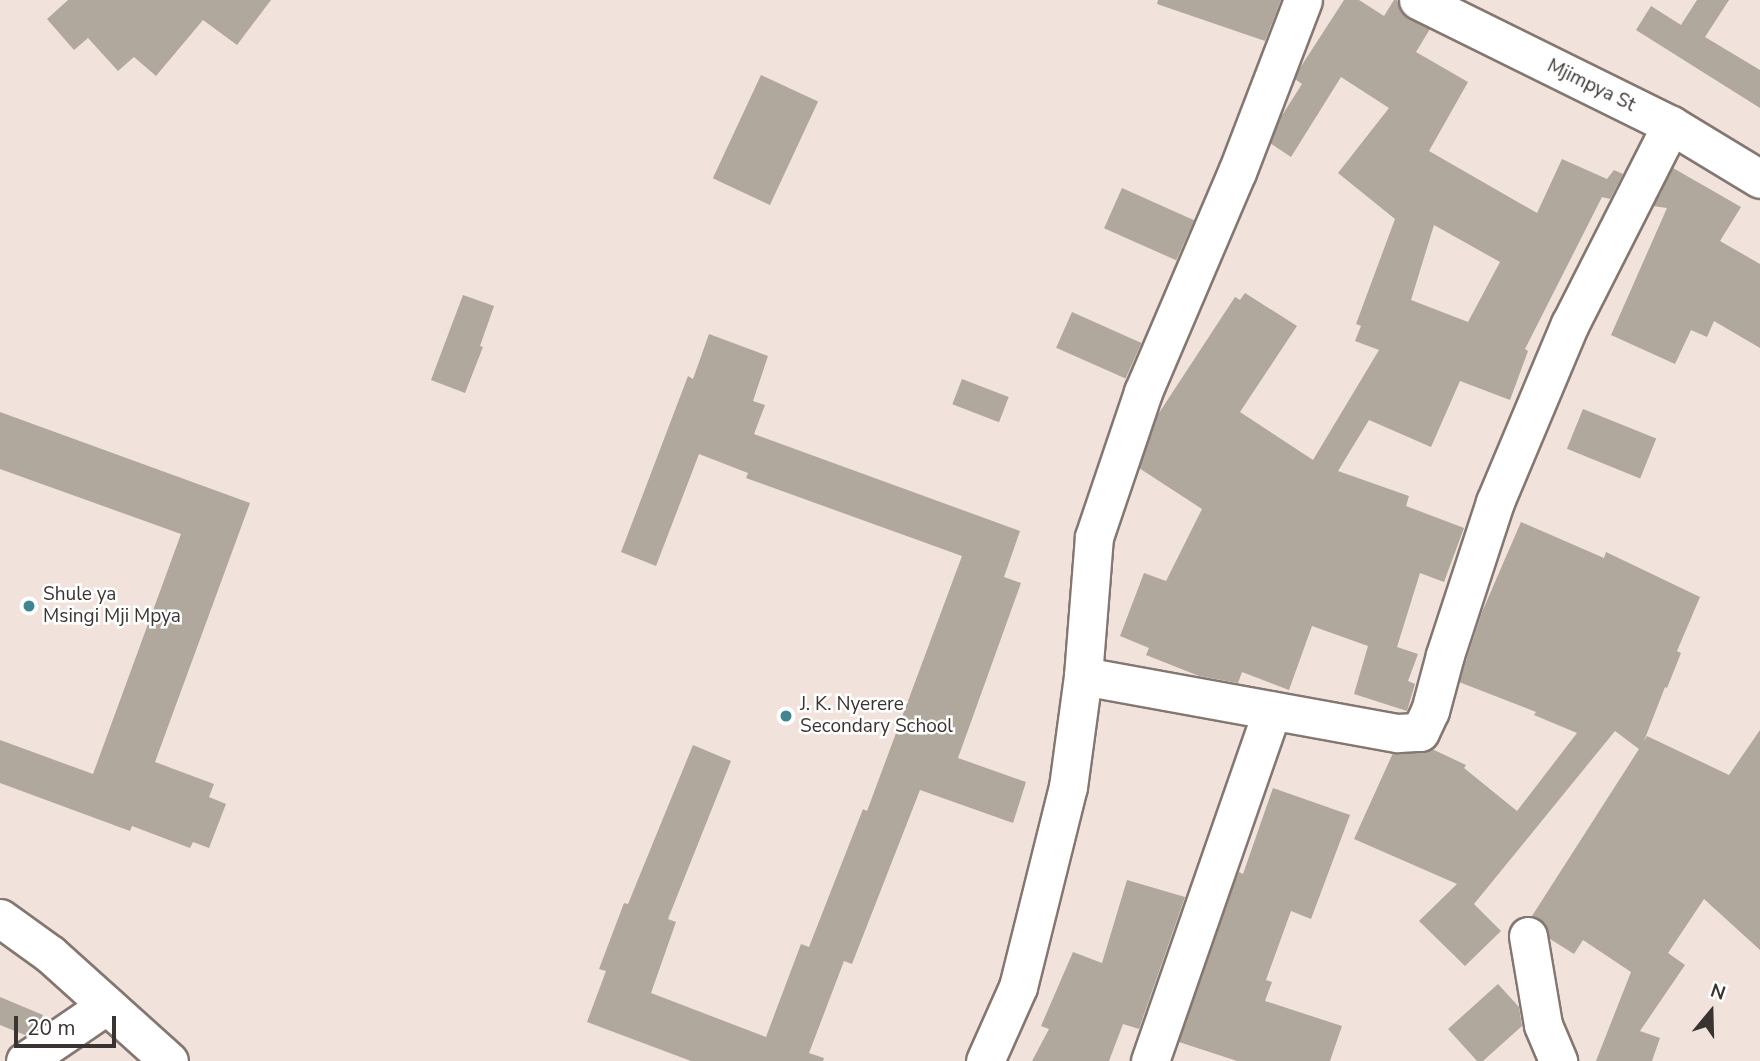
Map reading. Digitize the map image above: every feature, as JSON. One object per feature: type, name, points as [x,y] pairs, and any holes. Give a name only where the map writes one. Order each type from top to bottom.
[{"type":"street","points":[[985,1061],[1018,987],[1068,786],[1083,676],[1094,537],[1143,392],[1237,172],[1303,0]]},
{"type":"street","name":"Mjimpya St","points":[[1418,0],[1754,164]]},
{"type":"street","points":[[1083,676],[1398,733],[1420,732],[1430,711],[1445,655],[1495,502],[1570,324],[1671,125]]},
{"type":"street","points":[[1150,1061],[1272,711]]},
{"type":"street","points":[[0,918],[50,954],[169,1061]]},
{"type":"street","points":[[1528,936],[1544,1025],[1558,1061]]},
{"type":"street","points":[[25,1061],[107,1005]]},
{"type":"building","points":[[68,0],[271,0],[237,45],[203,20],[156,76],[134,57],[118,71],[88,38],[74,50],[47,19]]},
{"type":"building","points":[[1158,0],[1281,0],[1265,41],[1157,4]]},
{"type":"building","points":[[1344,0],[1359,0],[1384,16],[1394,0],[1397,0],[1401,12],[1430,29],[1416,52],[1468,82],[1429,151],[1537,213],[1562,159],[1607,179],[1614,170],[1623,174],[1610,199],[1602,197],[1525,349],[1528,351],[1510,400],[1460,381],[1431,447],[1369,420],[1338,471],[1409,496],[1406,506],[1464,528],[1444,582],[1420,573],[1397,647],[1418,654],[1408,681],[1415,684],[1407,711],[1354,694],[1368,646],[1312,626],[1289,690],[1242,672],[1238,683],[1199,676],[1146,655],[1149,648],[1120,636],[1144,573],[1166,581],[1202,509],[1139,468],[1157,416],[1235,297],[1240,300],[1245,293],[1297,326],[1240,412],[1313,460],[1379,350],[1355,341],[1361,326],[1356,324],[1395,219],[1338,173],[1389,108],[1341,77],[1291,157],[1270,143],[1279,120],[1302,84],[1295,79]],"holes":[[[1434,225],[1500,262],[1468,322],[1411,300]]]},
{"type":"building","points":[[1697,0],[1729,0],[1705,37],[1760,70],[1760,108],[1636,30],[1651,6],[1681,25]]},
{"type":"building","points":[[761,75],[818,102],[770,205],[713,178]]},
{"type":"building","points":[[1673,168],[1741,207],[1720,241],[1760,264],[1760,348],[1714,321],[1707,337],[1691,330],[1675,364],[1611,335],[1667,208],[1653,206]]},
{"type":"building","points":[[1122,188],[1194,220],[1176,260],[1104,228]]},
{"type":"building","points":[[463,295],[494,306],[480,346],[483,347],[465,393],[431,380]]},
{"type":"building","points":[[1072,312],[1141,343],[1126,379],[1056,348]]},
{"type":"building","points":[[709,334],[768,356],[753,401],[765,405],[754,434],[1020,531],[1004,577],[1021,583],[958,758],[1026,782],[1013,823],[920,790],[852,964],[844,961],[809,1053],[824,1058],[823,1061],[691,1061],[587,1022],[606,971],[599,969],[624,903],[628,904],[693,745],[731,761],[668,919],[676,922],[651,993],[766,1037],[801,944],[809,947],[863,809],[867,811],[962,556],[746,478],[748,473],[699,454],[656,566],[621,552],[688,376],[693,379]]},
{"type":"building","points":[[962,379],[1009,397],[999,422],[952,404]]},
{"type":"building","points":[[1583,409],[1656,439],[1640,478],[1567,449]]},
{"type":"building","points":[[0,412],[250,503],[155,762],[214,784],[209,797],[226,804],[209,848],[193,842],[190,848],[132,826],[130,831],[0,783],[0,740],[93,774],[181,534],[0,469]]},
{"type":"building","points":[[1521,522],[1604,558],[1606,552],[1700,597],[1677,651],[1681,653],[1644,741],[1647,736],[1729,775],[1760,730],[1760,950],[1704,899],[1668,953],[1685,965],[1640,1031],[1660,1038],[1652,1061],[1596,1061],[1631,972],[1583,940],[1574,954],[1550,939],[1545,923],[1532,916],[1639,749],[1615,731],[1474,904],[1501,931],[1465,966],[1419,921],[1457,884],[1354,839],[1393,753],[1421,753],[1432,749],[1466,765],[1464,768],[1517,811],[1577,733],[1534,715],[1536,712],[1459,682],[1482,612]]},
{"type":"building","points":[[1273,788],[1350,815],[1311,919],[1291,911],[1266,980],[1272,982],[1265,1001],[1342,1026],[1330,1061],[1237,1061],[1179,1042],[1230,894],[1239,872],[1243,874]]},
{"type":"building","points":[[1127,880],[1185,897],[1139,1029],[1123,1024],[1109,1061],[1032,1061],[1049,1029],[1041,1026],[1073,952],[1102,963]]},
{"type":"building","points":[[1498,984],[1519,1007],[1522,1026],[1483,1061],[1477,1061],[1448,1029]]},
{"type":"building","points":[[0,997],[43,1015],[38,1026],[25,1035],[0,1025]]},
{"type":"place","name":"Shule ya Msingi Mji Mpya","points":[[29,606]]},
{"type":"place","name":"J. K. Nyerere Secondary School","points":[[786,716]]}]
